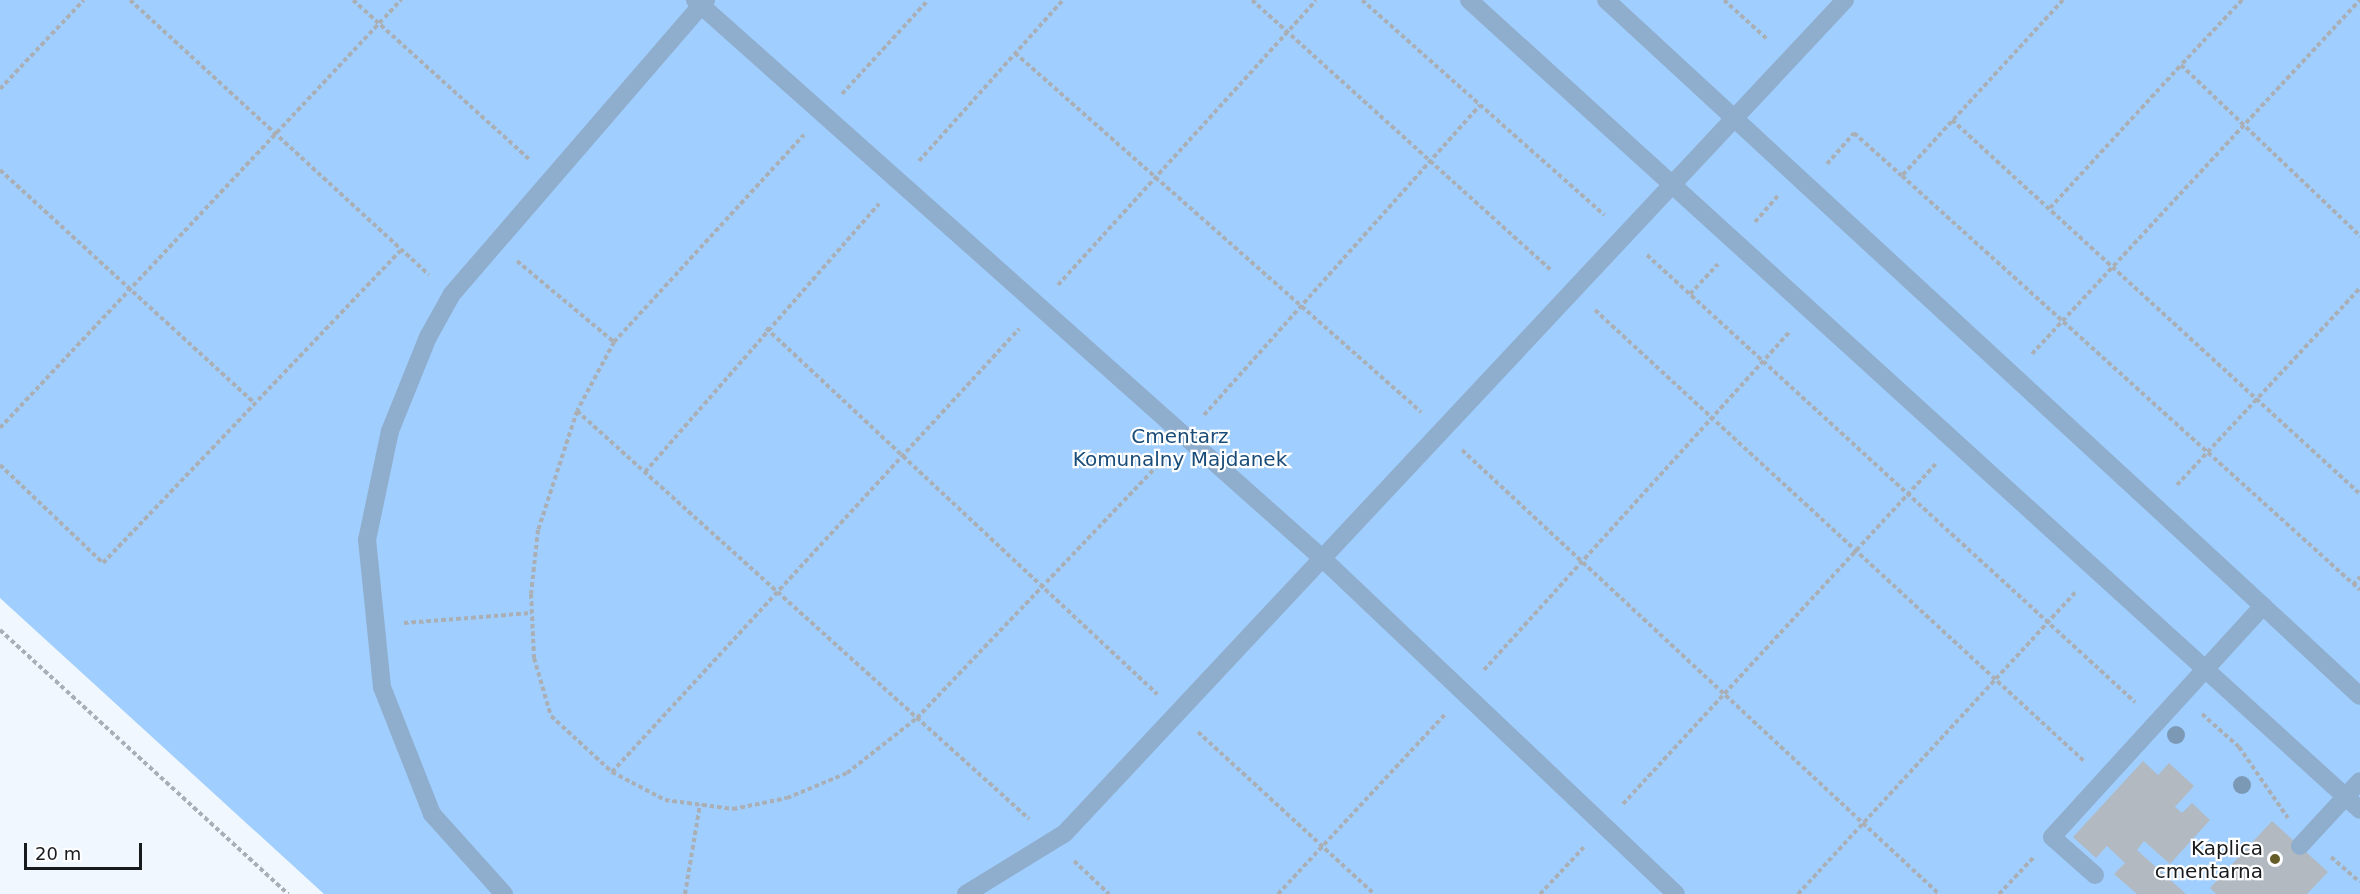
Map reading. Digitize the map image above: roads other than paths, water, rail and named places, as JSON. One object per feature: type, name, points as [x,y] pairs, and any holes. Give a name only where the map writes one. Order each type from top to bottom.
[{"type":"street","points":[[1469,0],[1672,187],[2097,570],[2203,670],[2360,810]]},
{"type":"street","points":[[1606,0],[2360,696]]},
{"type":"street","points":[[966,894],[1065,833],[1575,292],[1845,0]]},
{"type":"street","points":[[504,894],[432,814],[382,687],[367,540],[390,431],[428,337],[452,294],[494,241],[700,2],[1322,558],[1676,894]]},
{"type":"street","points":[[2095,875],[2052,837],[2263,606]]},
{"type":"street","points":[[2304,842],[2360,781]]},
{"type":"place","name":"Kaplica cmentarna","points":[[2275,859]]},
{"type":"park label","name":"Cmentarz Komunalny Majdanek","points":[[1180,448]]}]
